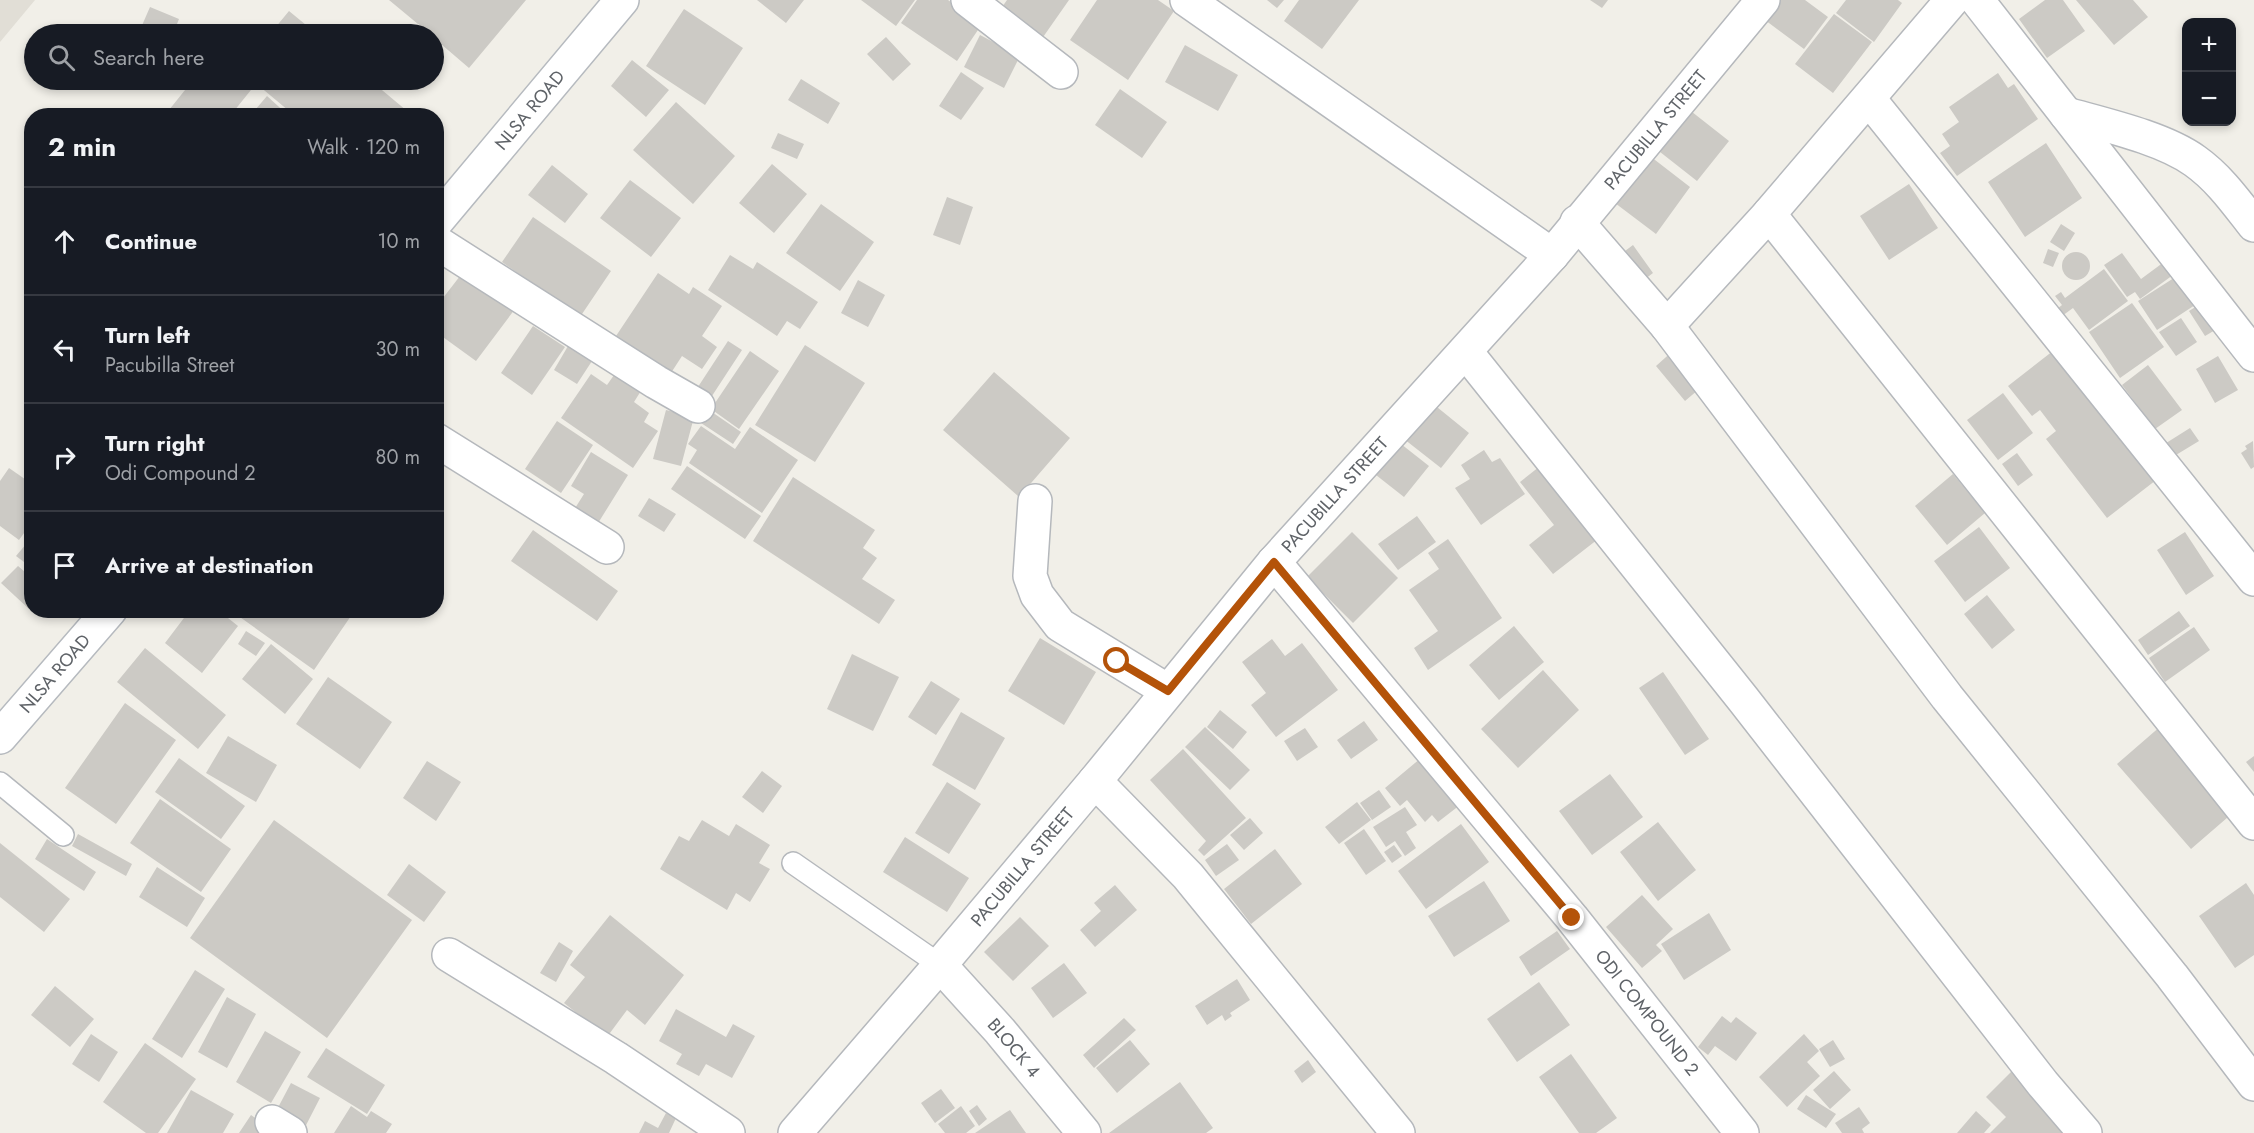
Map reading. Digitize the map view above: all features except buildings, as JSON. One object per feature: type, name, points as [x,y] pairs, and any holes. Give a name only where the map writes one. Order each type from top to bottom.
[{"type":"street","name":"NLSA ROAD","points":[[444,212],[622,0]]},
{"type":"street","points":[[968,0],[1061,72]]},
{"type":"street","points":[[1187,0],[1552,255]]},
{"type":"street","name":"PACUBILLA STREET","points":[[799,1131],[1095,781],[1274,562],[1552,255],[1763,0]]},
{"type":"street","points":[[1668,326],[1769,214],[1952,0]]},
{"type":"street","points":[[1977,0],[2254,355]]},
{"type":"street","points":[[1869,99],[2254,579]]},
{"type":"street","points":[[2066,114],[2174,148],[2196,162],[2224,187],[2254,225]]},
{"type":"street","points":[[1769,214],[2254,823]]},
{"type":"street","points":[[1577,222],[1668,326],[1947,697],[2172,976],[2254,1083]]},
{"type":"street","points":[[444,247],[656,382],[698,406]]},
{"type":"street","points":[[1466,352],[1743,699],[2043,1084],[2085,1133]]},
{"type":"street","points":[[444,445],[607,547]]},
{"type":"street","points":[[1035,501],[1030,576],[1037,594],[1060,625],[1168,691]]},
{"type":"street","name":"ODI COMPOUND 2","points":[[1274,562],[1572,918],[1742,1133]]},
{"type":"street","name":"NLSA ROAD","points":[[0,736],[103,618]]},
{"type":"street","points":[[1095,781],[1188,876],[1398,1133]]},
{"type":"street","points":[[449,955],[616,1058],[728,1133]]},
{"type":"street","name":"BLOCK 4","points":[[940,965],[1000,1032],[1084,1133]]},
{"type":"lane","points":[[0,783],[63,835]]},
{"type":"lane","points":[[793,863],[940,965]]},
{"type":"shaded area","points":[[0,0],[35,0],[0,42]]},
{"type":"route","points":[[1117,661],[1168,691],[1274,562],[1572,918]]}]
